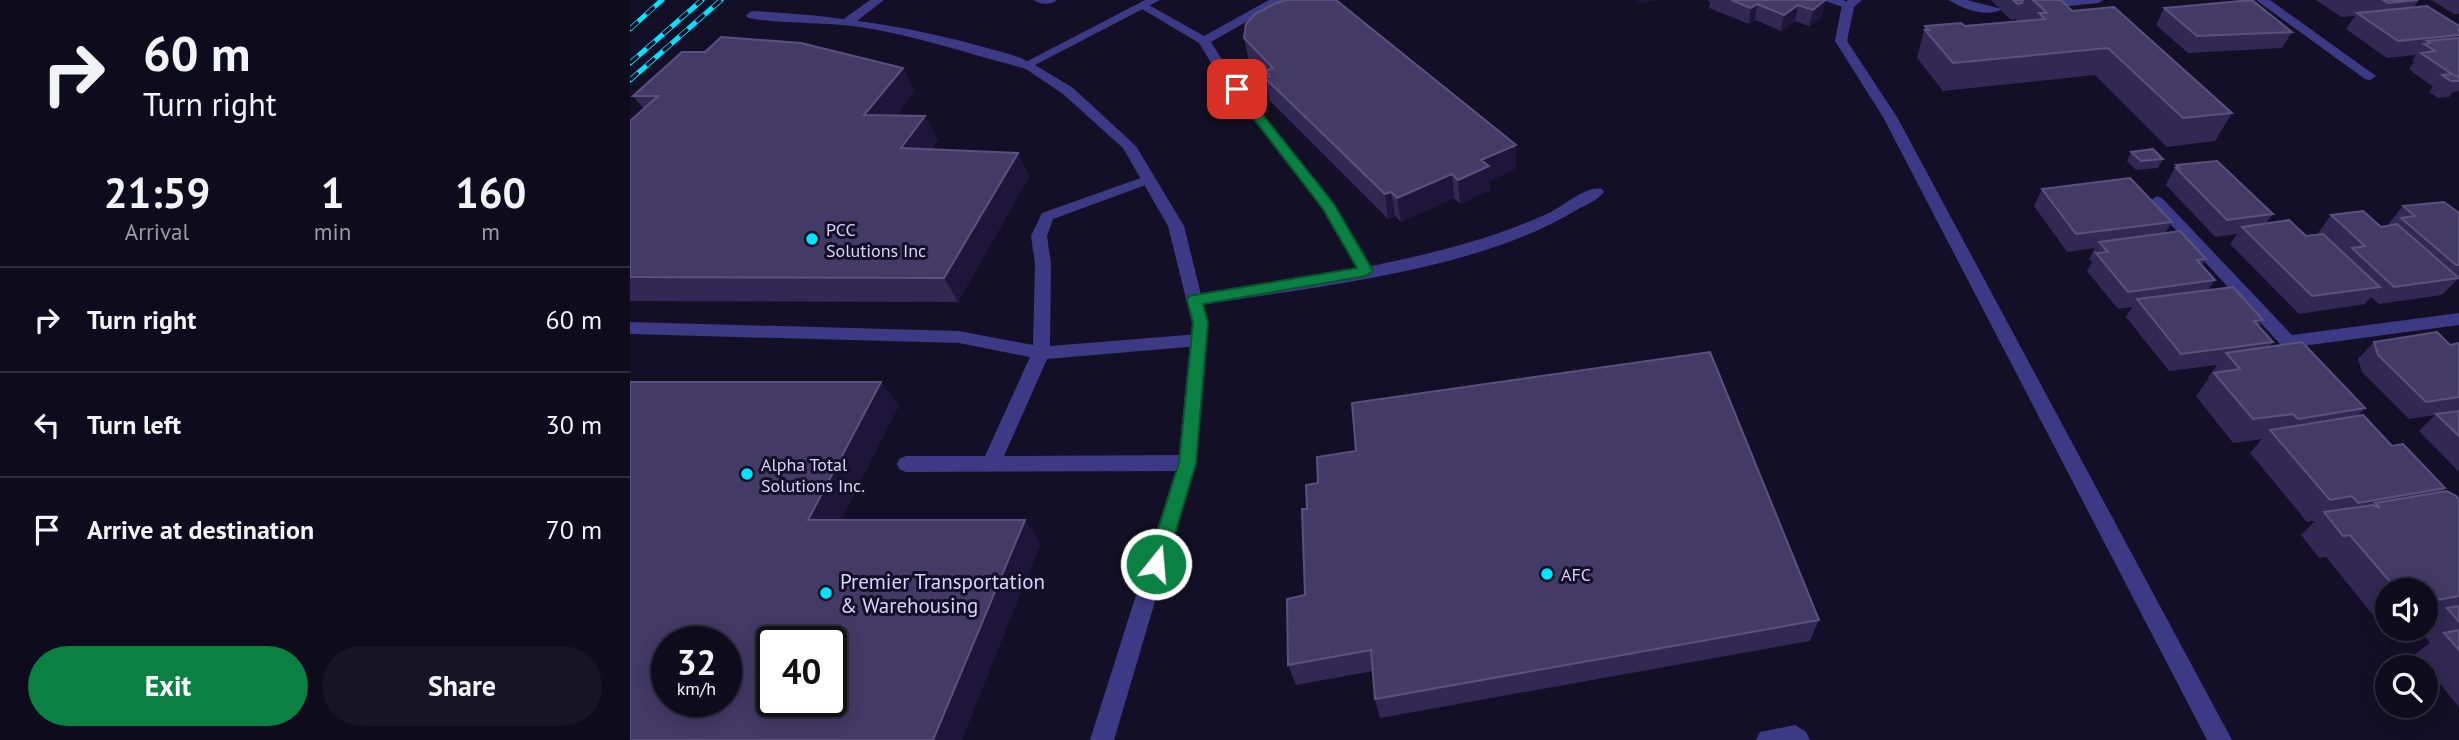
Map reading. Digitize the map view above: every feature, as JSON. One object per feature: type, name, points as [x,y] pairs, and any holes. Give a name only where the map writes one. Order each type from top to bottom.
[{"type":"street","points":[[849,21],[878,0]]},
{"type":"street","points":[[1041,0],[1051,0]]},
{"type":"street","points":[[1204,41],[1278,0]]},
{"type":"street","points":[[1829,0],[1852,2],[1841,41],[1889,117],[2220,740]]},
{"type":"street","points":[[1955,0],[1982,9],[1996,9]]},
{"type":"street","points":[[2041,5],[2098,0]]},
{"type":"street","points":[[2262,0],[2370,76]]},
{"type":"street","points":[[1026,65],[1149,3],[1204,41],[1224,73],[1329,207],[1366,271]]},
{"type":"street","points":[[752,15],[849,21],[937,36],[1026,65],[1068,91],[1129,146],[1177,226],[1200,323],[1187,463],[1102,740]]},
{"type":"street","points":[[991,463],[1041,353],[1043,264],[1039,236],[1047,216],[1149,180]]},
{"type":"street","points":[[1195,300],[1412,262],[1499,237],[1572,209],[1597,192]]},
{"type":"street","points":[[2157,201],[2317,372]]},
{"type":"street","points":[[2288,342],[2459,319]]},
{"type":"street","points":[[630,328],[959,337],[1041,353],[1199,340]]},
{"type":"street","points":[[906,464],[1187,463]]},
{"type":"street","points":[[1768,740],[1795,737],[1798,740]]},
{"type":"building","points":[[1286,0],[1336,0],[1516,145],[1481,160],[1489,166],[1458,180],[1452,174],[1397,198],[1391,192],[1385,194],[1265,78],[1270,76],[1266,71],[1273,68],[1244,38],[1246,24],[1255,14]]},
{"type":"building","points":[[1731,0],[1825,0],[1813,10],[1798,5],[1784,15],[1757,4],[1751,8]]},
{"type":"building","points":[[2033,0],[2061,0],[2072,11],[2114,7],[2232,113],[2183,118],[2108,48],[1953,63],[1925,30],[1929,30],[1925,26],[1961,23],[1965,26],[2045,19],[2039,13],[2047,13]]},
{"type":"building","points":[[2252,0],[2292,32],[2197,36],[2164,8]]},
{"type":"building","points":[[2383,0],[2418,0],[2388,3]]},
{"type":"building","points":[[2427,6],[2459,26],[2459,35],[2398,41],[2357,13]]},
{"type":"building","name":"PCC Solutions Inc","points":[[721,37],[801,43],[903,68],[864,115],[925,116],[901,148],[1018,153],[944,278],[630,277],[630,121],[658,96],[633,96],[682,52],[705,52]]},
{"type":"building","points":[[2459,38],[2459,76],[2456,76],[2459,81],[2451,81],[2442,75],[2452,74],[2421,53],[2435,51],[2424,44],[2430,43],[2427,41]]},
{"type":"building","points":[[2153,149],[2163,159],[2141,161],[2131,152]]},
{"type":"building","points":[[2217,161],[2273,214],[2227,220],[2176,168],[2180,168],[2176,165]]},
{"type":"building","points":[[2130,178],[2172,222],[2076,234],[2042,189]]},
{"type":"building","points":[[2444,202],[2459,213],[2459,265],[2401,218],[2415,216],[2403,206]]},
{"type":"building","points":[[2363,211],[2381,227],[2397,224],[2459,278],[2394,287],[2352,248],[2365,246],[2331,215]]},
{"type":"building","points":[[2289,220],[2306,236],[2323,234],[2380,287],[2312,296],[2242,227]]},
{"type":"building","points":[[2180,231],[2206,259],[2197,260],[2215,280],[2128,292],[2096,253],[2108,252],[2099,242]]},
{"type":"building","points":[[2233,287],[2263,320],[2254,321],[2273,342],[2181,354],[2137,299]]},
{"type":"building","points":[[2437,332],[2450,345],[2459,343],[2459,397],[2426,402],[2378,355],[2374,342]]},
{"type":"building","points":[[2302,342],[2365,408],[2298,419],[2293,414],[2253,419],[2214,373],[2240,369],[2226,353]]},
{"type":"building","name":"AFC","points":[[1710,352],[1819,620],[1375,699],[1371,650],[1288,665],[1287,599],[1305,595],[1302,509],[1307,509],[1306,485],[1318,483],[1317,457],[1356,451],[1352,403]]},
{"type":"building","points":[[630,382],[881,382],[808,520],[1025,520],[933,740],[630,740]]},
{"type":"building","points":[[2459,411],[2459,436],[2436,414]]},
{"type":"building","points":[[2363,415],[2392,446],[2403,444],[2445,488],[2358,503],[2352,496],[2330,500],[2270,430]]},
{"type":"building","points":[[2447,491],[2459,499],[2459,596],[2438,600],[2438,578],[2387,578],[2350,535],[2343,536],[2324,512],[2373,505],[2380,508],[2375,503]]},
{"type":"building","points":[[2459,606],[2459,622],[2447,608]]},
{"type":"building","points":[[2459,630],[2459,650],[2444,633]]},
{"type":"railway","points":[[630,29],[662,0]]},
{"type":"railway","points":[[630,63],[702,0]]},
{"type":"railway","points":[[630,80],[721,0]]},
{"type":"place","name":"PCC Solutions Inc","points":[[812,239]]},
{"type":"place","name":"Alpha Total Solutions Inc.","points":[[747,474]]},
{"type":"place","name":"AFC","points":[[1547,574]]},
{"type":"place","name":"Premier Transportation & Warehousing","points":[[826,593]]},
{"type":"route","points":[[1156,564],[1187,463],[1200,323],[1195,300],[1366,271],[1329,207],[1237,89]]}]
